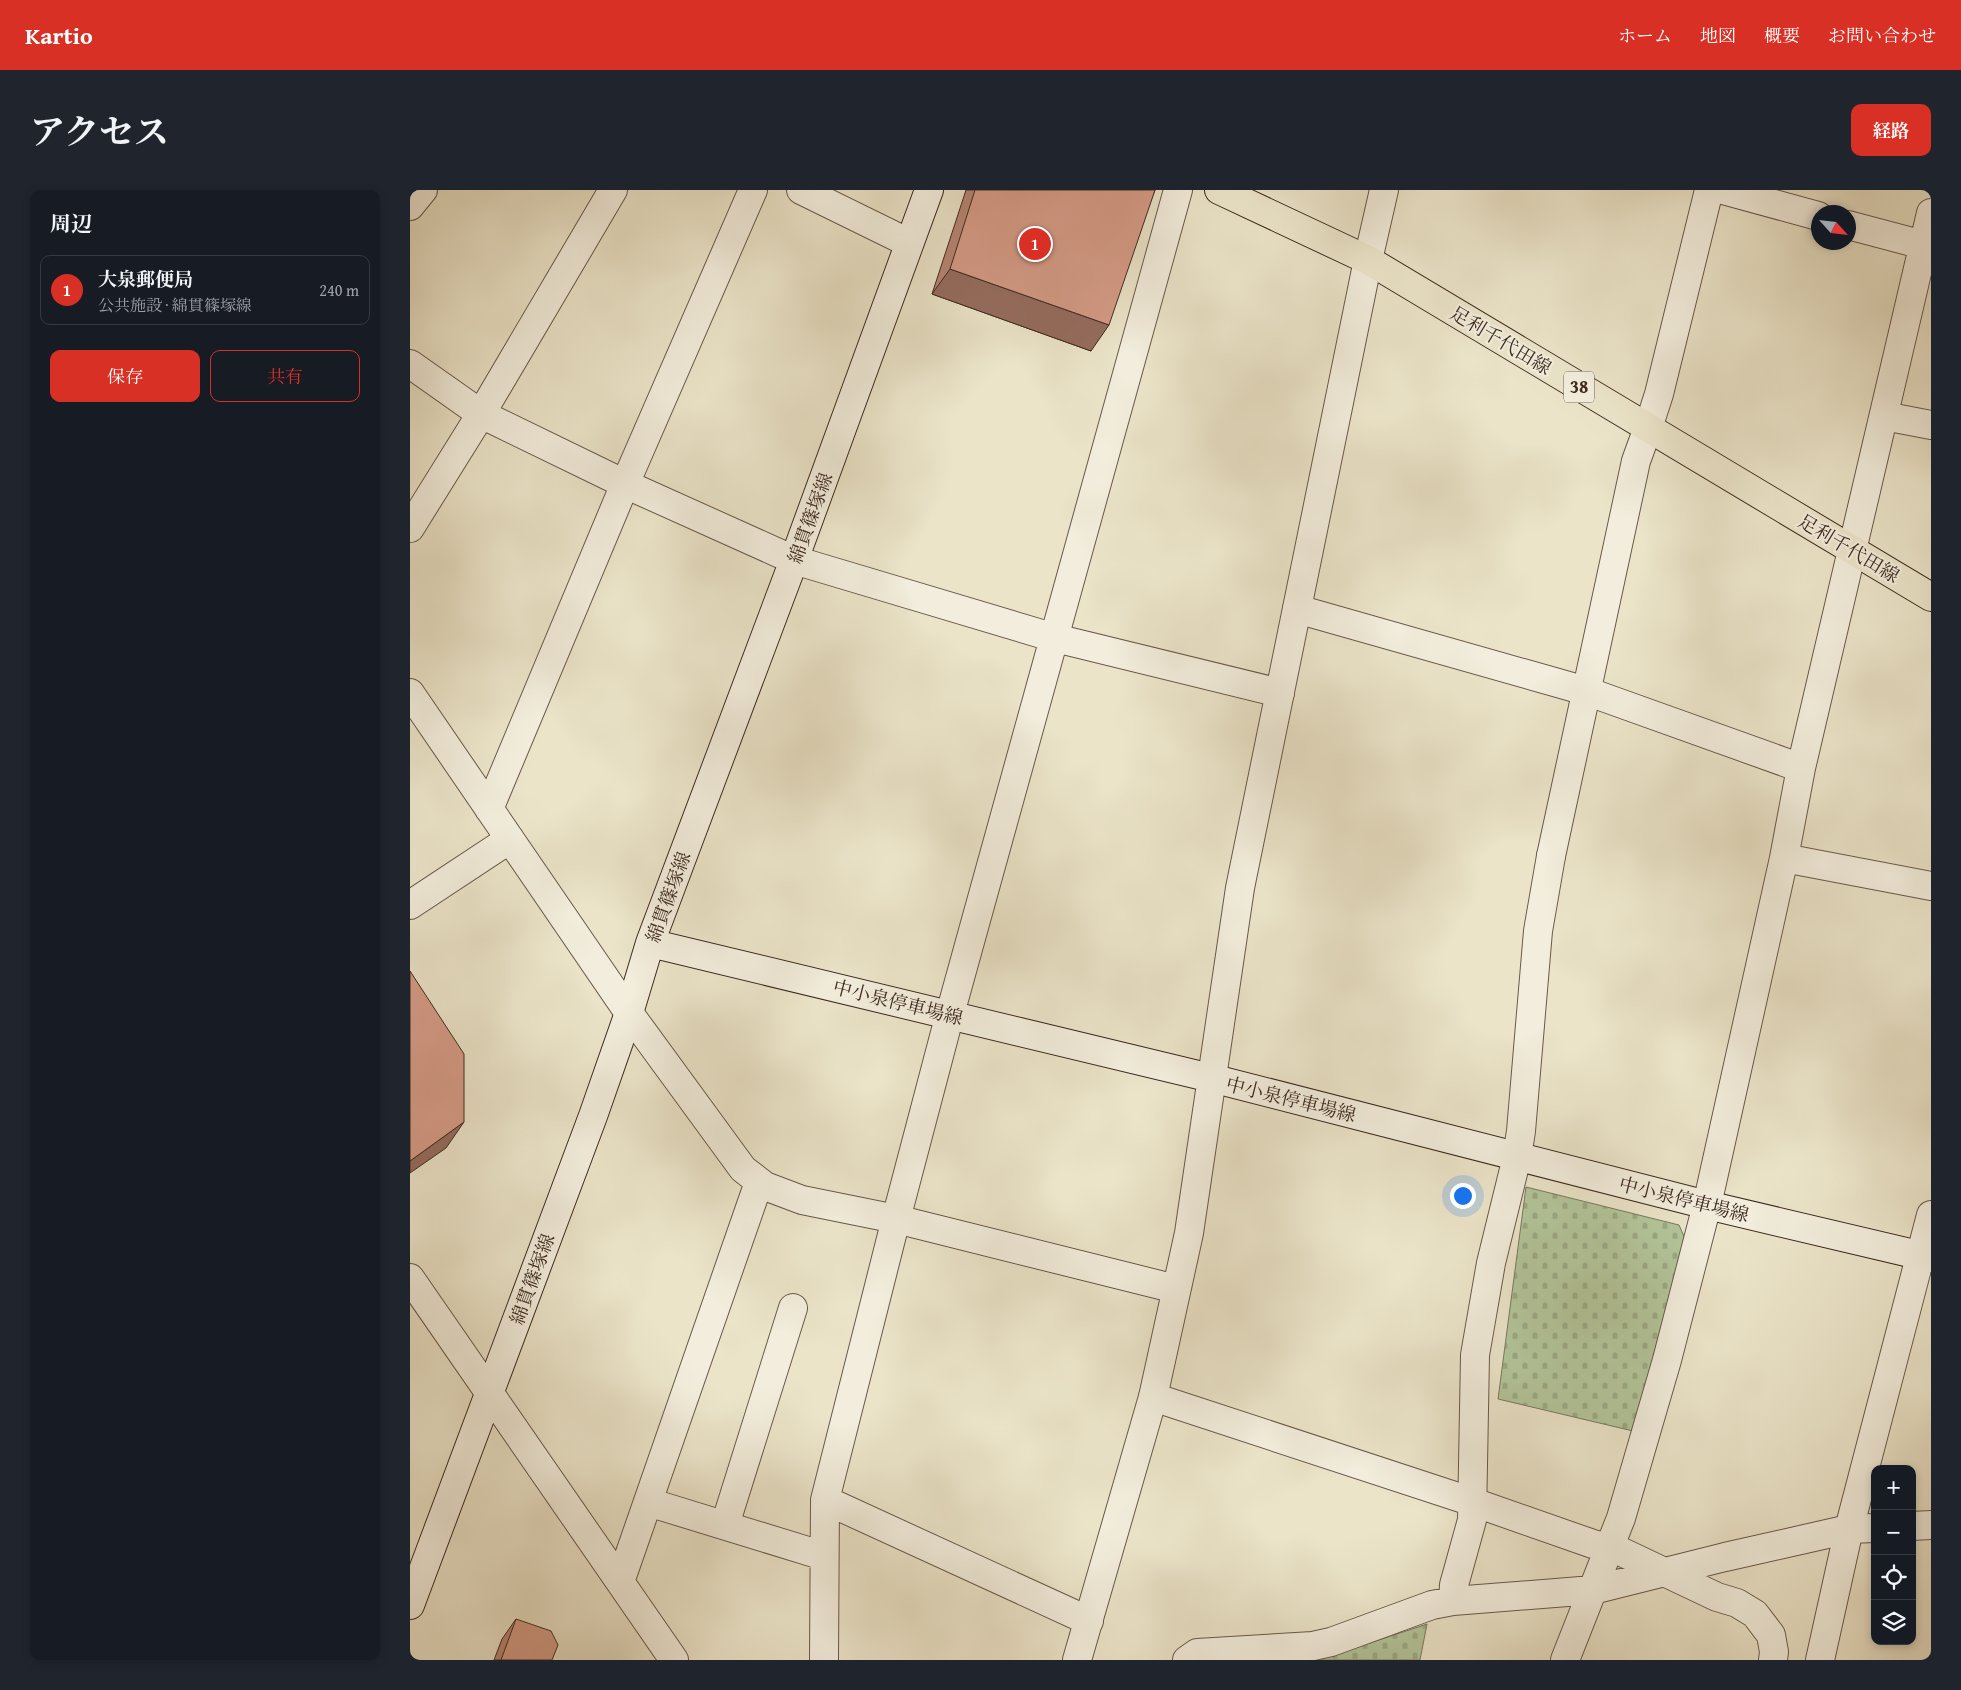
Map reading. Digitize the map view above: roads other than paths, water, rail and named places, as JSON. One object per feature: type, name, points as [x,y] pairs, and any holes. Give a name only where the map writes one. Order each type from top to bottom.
[{"type":"main road","name":"足利千代田線","points":[[1219,190],[1368,260],[1931,597]]},
{"type":"street","points":[[410,206],[423,190]]},
{"type":"street","points":[[410,528],[481,414],[613,190]]},
{"type":"street","points":[[489,808],[625,484],[753,190]]},
{"type":"street","points":[[801,190],[909,244]]},
{"type":"street","name":"綿貫篠塚線","points":[[410,1605],[418,1557],[490,1393],[593,1116],[629,1013],[650,943],[794,560],[929,190]]},
{"type":"street","points":[[824,1660],[825,1500],[950,1014],[1056,638],[1178,190]]},
{"type":"street","points":[[1077,1660],[1153,1397],[1188,1233],[1240,888],[1368,260],[1384,190]]},
{"type":"street","points":[[1453,1601],[1454,1585],[1472,1520],[1475,1355],[1491,1263],[1517,1157],[1538,931],[1551,856],[1636,461],[1659,394],[1709,190]]},
{"type":"street","points":[[1723,190],[1811,214]]},
{"type":"street","points":[[1565,1660],[1594,1590],[1620,1518],[1667,1360],[1708,1205],[1784,858],[1801,768],[1884,416],[1927,246],[1931,213]]},
{"type":"street","points":[[1856,227],[1927,246]]},
{"type":"street","points":[[410,364],[481,414],[625,484],[794,560],[1056,638],[1280,693]]},
{"type":"street","points":[[1884,416],[1931,426]]},
{"type":"street","points":[[1297,608],[1586,691],[1801,768]]},
{"type":"street","points":[[410,693],[629,1013],[743,1169],[759,1182],[802,1200],[896,1219],[1176,1289]]},
{"type":"street","points":[[410,905],[510,839]]},
{"type":"street","points":[[1784,858],[1931,886]]},
{"type":"street","name":"中小泉停車場線","points":[[650,943],[1211,1078],[1708,1205],[1926,1257]]},
{"type":"street","points":[[620,1582],[759,1182]]},
{"type":"street","points":[[1820,1660],[1862,1528],[1926,1257],[1931,1216]]},
{"type":"street","points":[[410,1278],[674,1660]]},
{"type":"street","points":[[725,1525],[793,1308]]},
{"type":"street","points":[[1153,1397],[1473,1502],[1593,1544],[1622,1552],[1717,1597],[1737,1603],[1755,1614],[1771,1635],[1774,1652],[1773,1660]]},
{"type":"street","points":[[825,1500],[1088,1621]]},
{"type":"street","points":[[648,1502],[824,1556]]},
{"type":"street","points":[[1916,1526],[1931,1525]]},
{"type":"street","points":[[1187,1660],[1197,1653],[1313,1646],[1331,1642],[1432,1605],[1453,1601],[1594,1590],[1725,1557],[1862,1528]]},
{"type":"place","name":"大泉郵便局","points":[[1035,244]]}]
